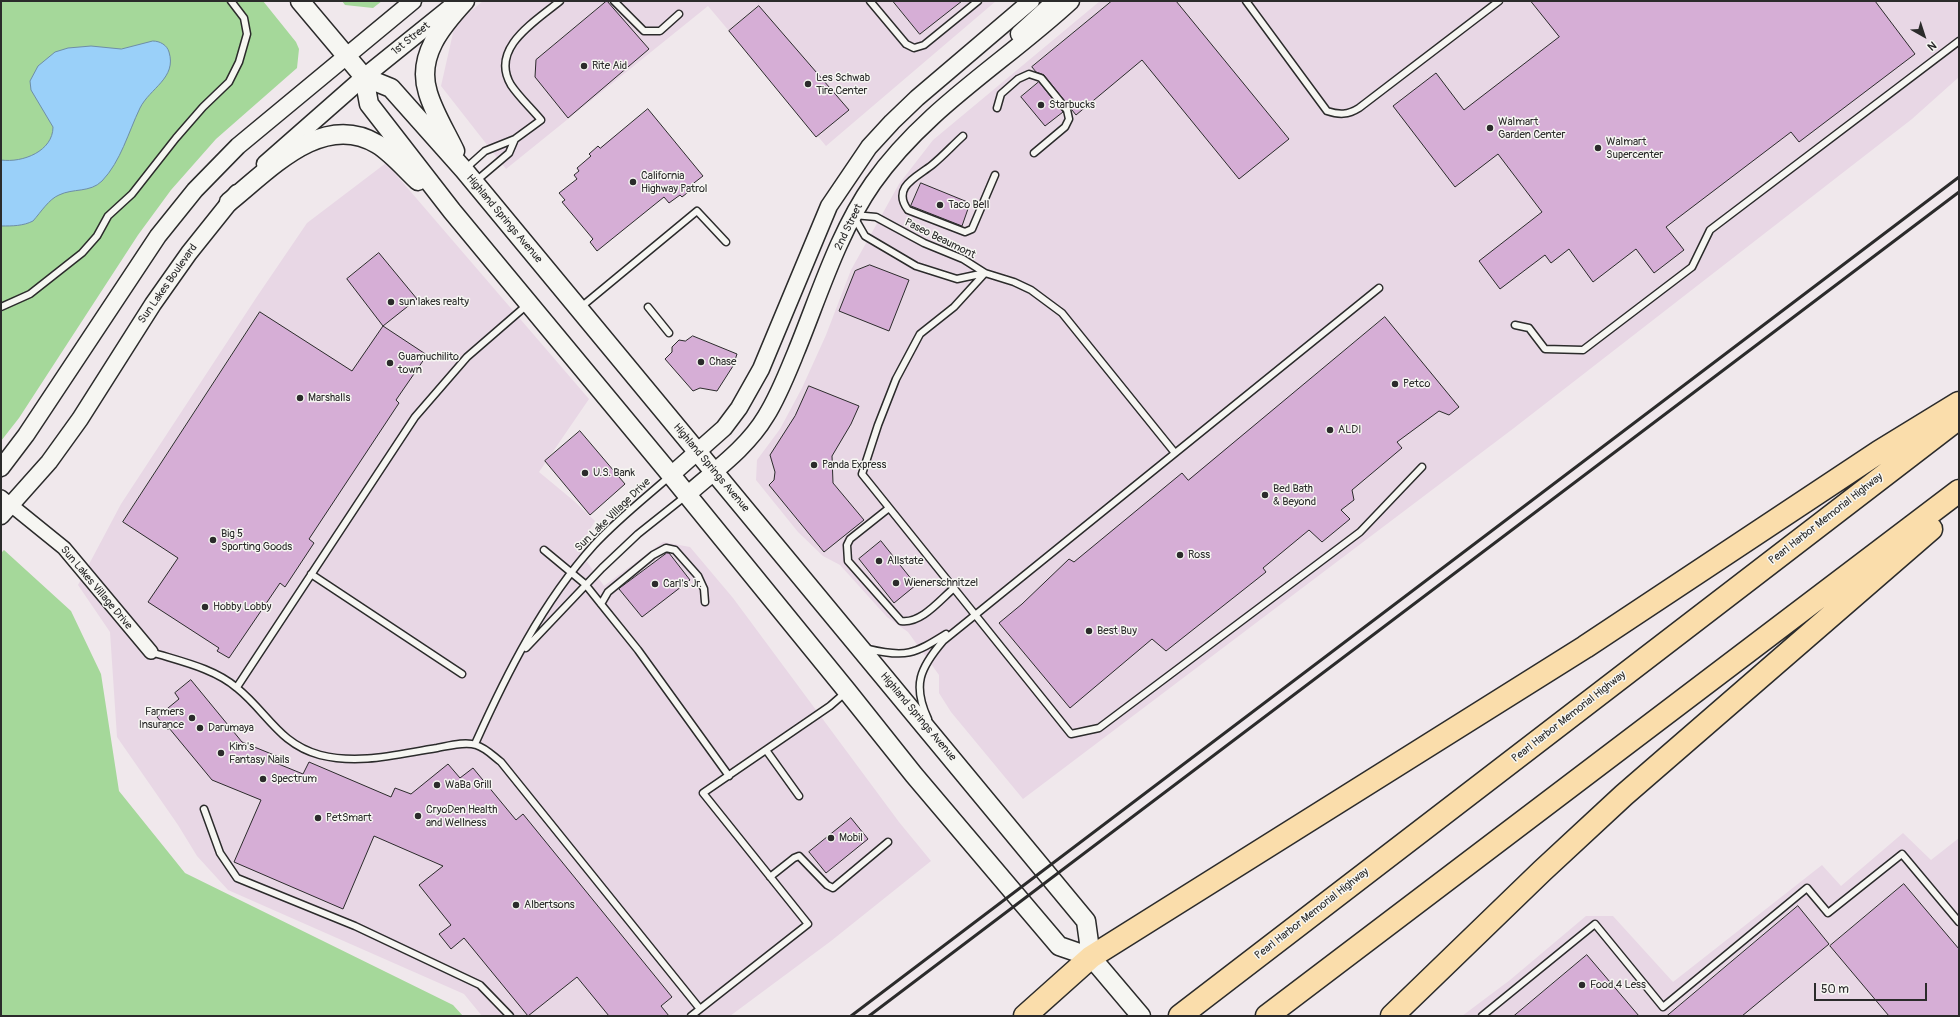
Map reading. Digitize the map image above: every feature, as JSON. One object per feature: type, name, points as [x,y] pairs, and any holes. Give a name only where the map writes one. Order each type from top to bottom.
[{"type":"highway","points":[[1025,1016],[1092,957],[1579,651],[1879,452],[1959,403]]},
{"type":"highway","name":"Pearl Harbor Memorial Highway","points":[[1180,1016],[1959,418]]},
{"type":"highway","points":[[1267,1016],[1959,491]]},
{"type":"highway","points":[[1392,1016],[1536,876],[1624,795],[1959,505]]},
{"type":"main road","name":"Highland Springs Avenue","points":[[300,1],[364,77],[391,88],[469,177],[698,451],[1086,921],[1092,957]]},
{"type":"main road","points":[[465,1],[438,31],[428,54],[425,77],[428,92],[469,177]]},
{"type":"main road","points":[[364,77],[370,104],[452,210],[671,475],[914,775],[1059,946],[1092,957],[1141,1016]]},
{"type":"main road","points":[[230,202],[292,151],[309,141],[326,136],[349,136],[366,139],[378,144],[452,210]]},
{"type":"street","points":[[1,468],[26,435],[158,236],[195,190],[238,146],[413,1]]},
{"type":"street","name":"1st Street","points":[[364,77],[458,1]]},
{"type":"street","points":[[671,475],[733,417],[751,387],[830,206],[869,147],[917,98],[1031,1]]},
{"type":"street","points":[[994,67],[1023,29],[1055,1]]},
{"type":"street","name":"2nd Street","points":[[687,496],[755,432],[767,416],[792,363],[852,215],[873,183],[908,140],[933,116],[1043,27],[1071,1]]},
{"type":"street","name":"Sun Lakes Boulevard","points":[[4,506],[49,462],[80,419],[153,304],[189,253],[230,202],[259,170],[291,139],[364,77]]},
{"type":"street","name":"Sun Lakes Village Drive","points":[[4,506],[64,548],[151,652]]},
{"type":"lane","points":[[1,308],[30,294],[82,253],[97,236],[108,216],[132,194],[202,107],[229,82],[238,62],[247,34],[244,18],[231,1]]},
{"type":"lane","points":[[469,177],[485,151],[515,139],[541,120],[511,84],[507,71],[506,60],[508,50],[521,33],[560,1]]},
{"type":"lane","points":[[614,1],[644,31],[660,31],[678,14]]},
{"type":"lane","points":[[870,1],[906,44],[914,48],[924,45],[978,1]]},
{"type":"lane","points":[[1246,1],[1327,111],[1337,115],[1353,112],[1499,1]]},
{"type":"lane","points":[[1515,325],[1529,328],[1545,349],[1583,350],[1692,267],[1710,230],[1959,41]]},
{"type":"lane","points":[[997,108],[1001,94],[1018,79],[1029,74],[1041,78],[1067,110],[1068,119],[1065,127],[1034,153]]},
{"type":"lane","points":[[963,136],[932,166],[911,179],[903,192],[904,204],[908,210],[965,232],[972,229],[995,175]]},
{"type":"lane","points":[[469,177],[509,152],[515,139]]},
{"type":"lane","points":[[579,309],[697,211],[726,242]]},
{"type":"lane","name":"Paseo Beaumont","points":[[852,215],[876,217],[924,243],[964,259],[985,274]]},
{"type":"lane","name":"Paseo Beaumont","points":[[852,215],[865,236],[916,266],[957,279],[985,274]]},
{"type":"lane","points":[[1175,453],[1062,313],[1031,290],[1014,282],[985,274],[954,307],[920,334],[896,379],[878,425],[862,474],[1071,734],[1099,728],[1360,532],[1422,467]]},
{"type":"lane","points":[[839,622],[868,649],[892,654],[914,652],[958,627],[1379,288]]},
{"type":"lane","points":[[236,687],[415,417],[467,357],[529,304]]},
{"type":"lane","points":[[648,307],[669,333]]},
{"type":"lane","name":"Sun Lake Village Drive","points":[[520,654],[535,623],[551,598],[595,543],[671,475]]},
{"type":"lane","points":[[475,744],[495,699],[520,654],[585,584],[638,534],[687,496]]},
{"type":"lane","points":[[889,508],[850,539],[847,545],[848,561],[901,621],[909,622],[918,618],[954,588]]},
{"type":"lane","points":[[601,604],[608,592],[653,555],[666,548],[675,550],[698,576],[704,589],[705,602]]},
{"type":"lane","points":[[544,550],[585,584],[638,650],[728,776]]},
{"type":"lane","points":[[311,574],[462,674]]},
{"type":"lane","points":[[941,746],[922,706],[919,678],[928,659],[958,627]]},
{"type":"lane","points":[[151,652],[203,669],[236,687],[289,741],[301,748],[320,755],[345,759],[370,760],[454,745],[475,744],[487,750],[501,762],[700,1009]]},
{"type":"lane","points":[[691,1016],[808,924],[703,793],[830,706],[847,691]]},
{"type":"lane","points":[[766,750],[799,796]]},
{"type":"lane","points":[[204,809],[220,853],[237,878],[355,926],[480,985],[510,1016]]},
{"type":"lane","points":[[770,877],[794,858],[799,856],[827,886],[833,888],[888,842]]},
{"type":"lane","points":[[1482,1016],[1595,924],[1663,1007],[1807,888],[1828,913],[1902,854],[1959,922]]},
{"type":"shaded area","points":[[483,1],[996,1],[826,146],[708,6],[506,169],[441,86],[455,24]]},
{"type":"shaded area","points":[[1100,1],[1959,1],[1959,77],[1912,119],[1514,428],[1023,799],[951,712],[939,693],[939,675],[908,632],[887,617],[840,565],[823,556],[798,532],[756,480],[757,460],[780,429],[802,388],[826,335],[851,270],[899,184],[933,140]]},
{"type":"shaded area","points":[[386,163],[589,399],[539,472],[574,501],[595,521],[578,549],[604,586],[663,542],[690,547],[733,598],[899,822],[931,861],[831,941],[730,1016],[482,1016],[464,994],[228,890],[197,856],[178,825],[117,737],[110,632],[78,585],[121,504],[307,223]]},
{"type":"shaded area","points":[[1903,833],[1931,860],[1959,838],[1959,1016],[1462,1016],[1510,980],[1586,916],[1613,916],[1673,982],[1822,865],[1841,886]]},
{"type":"green space","points":[[1,1],[263,1],[296,42],[299,49],[297,68],[216,139],[171,190],[138,235],[19,418],[1,441]]},
{"type":"green space","points":[[342,1],[382,1],[373,8],[345,5]]},
{"type":"green space","points":[[4,550],[71,611],[101,674],[119,791],[185,873],[453,1005],[463,1016],[1,1016],[1,553]]},
{"type":"water","points":[[153,41],[167,47],[170,61],[169,69],[166,76],[144,101],[124,146],[109,173],[97,185],[87,189],[64,193],[55,197],[33,221],[29,223],[14,226],[1,226],[1,160],[18,159],[35,154],[48,143],[52,135],[53,127],[31,90],[30,81],[38,66],[55,52],[68,48],[91,46],[121,49]]},
{"type":"building","points":[[607,1],[649,49],[568,118],[535,77],[536,60]]},
{"type":"building","points":[[893,1],[962,1],[920,34]]},
{"type":"building","points":[[1112,1],[1176,1],[1289,139],[1239,179],[1142,60],[1076,115],[1044,75],[1036,72],[1032,67]]},
{"type":"building","name":"Walmart Supercenter","points":[[1531,1],[1875,1],[1915,54],[1799,142],[1791,132],[1666,227],[1684,250],[1654,273],[1636,249],[1593,282],[1569,249],[1551,263],[1545,255],[1500,289],[1479,261],[1542,212],[1498,154],[1455,187],[1393,106],[1436,73],[1464,110],[1559,37]]},
{"type":"building","points":[[759,6],[849,110],[816,137],[729,31]]},
{"type":"building","name":"Starbucks","points":[[1039,82],[1063,112],[1045,126],[1021,97]]},
{"type":"building","name":"California Highway Patrol","points":[[648,109],[703,176],[690,186],[692,189],[682,197],[680,195],[669,203],[664,197],[597,251],[590,242],[593,239],[562,202],[565,200],[559,193],[577,179],[574,175],[579,171],[577,168],[591,156],[589,154],[598,146],[600,148]]},
{"type":"building","name":"Taco Bell","points":[[921,183],[970,203],[962,226],[911,206]]},
{"type":"building","points":[[379,253],[417,299],[383,326],[347,279]]},
{"type":"building","points":[[870,265],[909,280],[889,331],[839,311],[855,271]]},
{"type":"building","points":[[260,312],[352,371],[383,326],[427,355],[396,400],[399,403],[309,539],[314,543],[285,587],[280,583],[229,658],[217,651],[219,648],[148,602],[178,558],[123,522]]},
{"type":"building","points":[[1385,317],[1459,407],[1449,415],[1439,411],[1397,442],[1402,448],[1352,490],[1354,500],[1341,510],[1350,519],[1322,542],[1309,530],[1263,568],[1266,572],[1166,651],[1152,639],[1070,708],[999,623],[1022,604],[1069,559],[1074,562],[1182,473],[1188,480]]},
{"type":"building","name":"Chase","points":[[693,336],[737,354],[733,366],[717,391],[700,388],[693,391],[665,359],[672,352],[672,347],[679,340],[685,341]]},
{"type":"building","points":[[809,386],[859,406],[851,424],[832,456],[833,483],[864,520],[824,552],[769,485],[774,480],[775,472],[770,455],[795,416]]},
{"type":"building","name":"U.S. Bank","points":[[580,431],[625,484],[590,515],[545,461]]},
{"type":"building","points":[[881,541],[916,585],[894,603],[859,559]]},
{"type":"building","name":"Carl's Jr.","points":[[669,553],[690,580],[642,617],[619,589]]},
{"type":"building","points":[[191,680],[242,742],[279,757],[276,763],[303,774],[309,762],[391,797],[395,788],[411,794],[448,764],[460,778],[473,768],[516,820],[523,814],[672,997],[661,1006],[669,1016],[609,1016],[577,977],[528,1016],[464,938],[451,949],[439,934],[451,925],[419,885],[443,866],[374,836],[343,909],[234,862],[261,800],[212,780],[169,728],[168,730],[157,717],[179,699],[175,693]]},
{"type":"building","points":[[851,818],[868,839],[826,873],[809,852]]},
{"type":"building","points":[[1904,884],[1959,949],[1959,1016],[1889,1016],[1830,946]]},
{"type":"building","points":[[1798,906],[1829,944],[1742,1016],[1667,1016]]},
{"type":"building","name":"Food 4 Less","points":[[1587,955],[1639,1016],[1514,1016]]},
{"type":"railway","points":[[851,1016],[1959,177]]},
{"type":"railway","points":[[869,1016],[1959,192]]},
{"type":"place","name":"Rite Aid","points":[[584,66]]},
{"type":"place","name":"Les Schwab Tire Center","points":[[808,84]]},
{"type":"place","name":"Starbucks","points":[[1041,105]]},
{"type":"place","name":"Walmart Garden Center","points":[[1490,128]]},
{"type":"place","name":"Walmart Supercenter","points":[[1598,148]]},
{"type":"place","name":"California Highway Patrol","points":[[633,182]]},
{"type":"place","name":"Taco Bell","points":[[940,205]]},
{"type":"place","name":"sun lakes realty","points":[[391,302]]},
{"type":"place","name":"Chase","points":[[701,362]]},
{"type":"place","name":"Guamuchilito town","points":[[390,363]]},
{"type":"place","name":"Petco","points":[[1395,384]]},
{"type":"place","name":"Marshalls","points":[[300,398]]},
{"type":"place","name":"ALDI","points":[[1330,430]]},
{"type":"place","name":"Panda Express","points":[[814,465]]},
{"type":"place","name":"U.S. Bank","points":[[585,473]]},
{"type":"place","name":"Bed Bath & Beyond","points":[[1265,495]]},
{"type":"place","name":"Big 5 Sporting Goods","points":[[213,540]]},
{"type":"place","name":"Ross","points":[[1180,555]]},
{"type":"place","name":"Allstate","points":[[879,561]]},
{"type":"place","name":"Wienerschnitzel","points":[[896,583]]},
{"type":"place","name":"Carl's Jr.","points":[[655,584]]},
{"type":"place","name":"Hobby Lobby","points":[[205,607]]},
{"type":"place","name":"Best Buy","points":[[1089,631]]},
{"type":"place","name":"Farmers Insurance","points":[[192,718]]},
{"type":"place","name":"Darumaya","points":[[200,728]]},
{"type":"place","name":"Kim's Fantasy Nails","points":[[221,753]]},
{"type":"place","name":"Spectrum","points":[[263,779]]},
{"type":"place","name":"WaBa Grill","points":[[437,785]]},
{"type":"place","name":"CryoDen Health and Wellness","points":[[418,816]]},
{"type":"place","name":"PetSmart","points":[[318,818]]},
{"type":"place","name":"Mobil","points":[[831,838]]},
{"type":"place","name":"Albertsons","points":[[516,905]]},
{"type":"place","name":"Food 4 Less","points":[[1582,985]]}]
